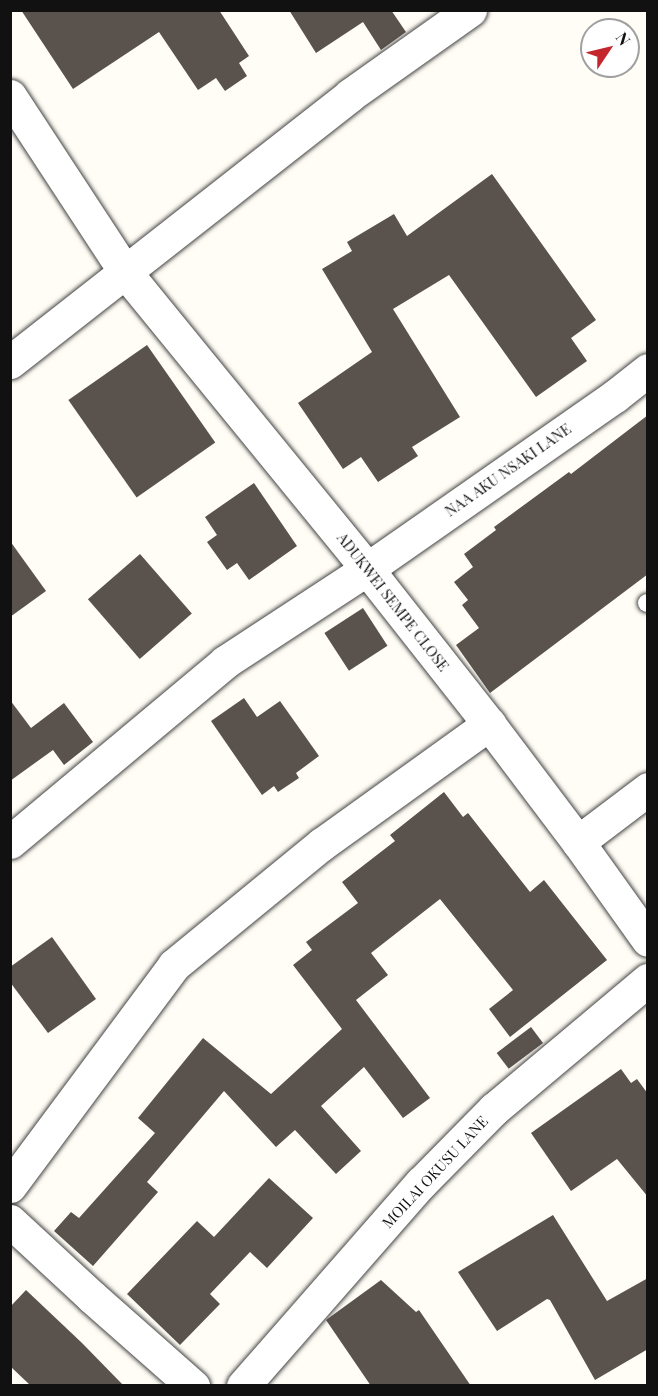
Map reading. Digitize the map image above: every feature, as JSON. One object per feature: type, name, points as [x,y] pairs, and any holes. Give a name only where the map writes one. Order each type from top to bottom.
[{"type":"street","points":[[10,362],[350,95],[470,10]]},
{"type":"street","name":"ADUKWEI SEMPE CLOSE","points":[[10,96],[126,273],[367,569],[489,724],[648,940]]},
{"type":"street","name":"NAA AKU NSAKI LANE","points":[[10,842],[225,662],[367,569],[615,396],[648,369]]},
{"type":"street","points":[[10,1186],[174,965],[322,844],[489,724]]},
{"type":"street","points":[[578,842],[648,789]]},
{"type":"street","name":"MOILAI OKUSU LANE","points":[[243,1386],[421,1183],[494,1109],[648,980]]},
{"type":"street","points":[[10,1221],[194,1386]]},
{"type":"building","points":[[21,10],[219,10],[249,56],[239,63],[247,76],[225,91],[216,78],[198,90],[159,32],[73,89]]},
{"type":"building","points":[[289,10],[391,10],[406,32],[381,50],[363,22],[316,53]]},
{"type":"building","points":[[492,174],[596,320],[571,338],[587,361],[536,397],[449,275],[393,309],[460,417],[412,447],[418,456],[378,482],[361,457],[343,469],[298,403],[372,352],[322,269],[352,251],[347,242],[394,214],[407,236]]},
{"type":"building","points":[[147,345],[215,442],[137,498],[68,400]]},
{"type":"building","points":[[648,415],[648,574],[490,693],[456,645],[479,628],[462,605],[468,600],[454,582],[473,567],[464,554],[496,530],[494,527],[569,472],[571,474]]},
{"type":"building","points":[[254,483],[297,546],[249,580],[237,563],[227,570],[207,542],[217,535],[205,517]]},
{"type":"building","points":[[10,541],[46,591],[10,617]]},
{"type":"building","points":[[140,554],[192,614],[140,659],[88,599]]},
{"type":"building","points":[[363,608],[388,646],[349,671],[324,633]]},
{"type":"building","points":[[244,698],[257,717],[280,701],[319,756],[296,773],[299,778],[278,792],[274,786],[262,795],[211,721]]},
{"type":"building","points":[[10,700],[31,728],[64,703],[93,742],[64,765],[53,750],[10,781]]},
{"type":"building","points":[[444,792],[463,817],[468,813],[530,892],[544,880],[607,960],[510,1037],[489,1009],[513,990],[440,899],[371,953],[388,975],[356,1000],[430,1098],[403,1118],[364,1067],[321,1106],[361,1151],[336,1174],[295,1130],[276,1147],[224,1091],[147,1182],[158,1192],[93,1266],[54,1231],[71,1212],[79,1218],[155,1133],[138,1118],[203,1038],[271,1094],[342,1029],[293,965],[312,950],[306,942],[358,903],[342,882],[395,841],[390,835]]},
{"type":"building","points":[[52,937],[96,999],[48,1033],[10,982],[10,967]]},
{"type":"building","points":[[531,1027],[543,1043],[509,1069],[497,1053]]},
{"type":"building","points":[[621,1069],[631,1083],[637,1079],[648,1094],[648,1197],[617,1159],[571,1191],[531,1133]]},
{"type":"building","points":[[269,1178],[313,1218],[267,1268],[250,1252],[210,1294],[220,1304],[180,1345],[127,1294],[197,1221],[214,1237]]},
{"type":"building","points":[[553,1215],[607,1301],[648,1278],[648,1349],[595,1380],[550,1300],[547,1299],[497,1331],[458,1272]]},
{"type":"building","points":[[381,1280],[416,1312],[419,1310],[471,1386],[371,1386],[326,1320]]},
{"type":"building","points":[[26,1290],[124,1386],[31,1386],[10,1366],[10,1307]]}]
